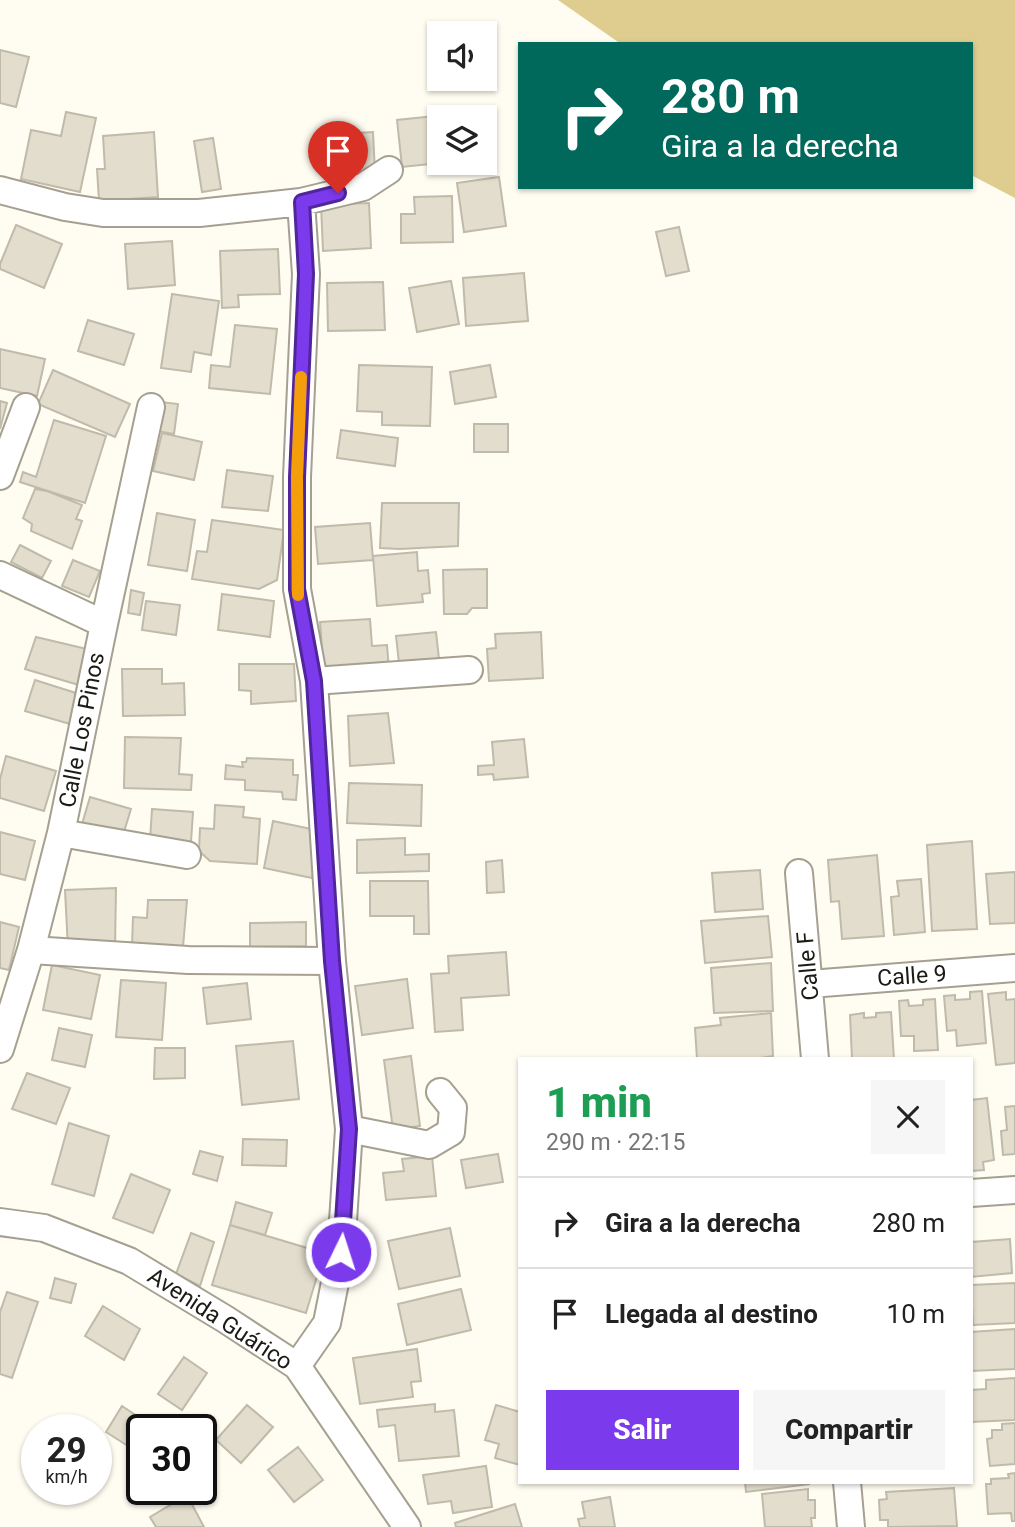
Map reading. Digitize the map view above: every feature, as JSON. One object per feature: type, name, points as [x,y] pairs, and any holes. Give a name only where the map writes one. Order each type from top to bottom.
[{"type":"street","points":[[0,190],[65,207],[103,213],[199,214],[302,202],[363,187],[389,170]]},
{"type":"street","points":[[298,1366],[327,1323],[341,1252],[349,1129],[332,961],[314,681],[297,589],[297,477],[306,274],[302,202]]},
{"type":"street","points":[[0,475],[26,407]]},
{"type":"street","name":"Calle Los Pinos","points":[[0,1049],[31,950],[61,833],[151,407]]},
{"type":"street","points":[[0,575],[104,624]]},
{"type":"street","points":[[314,681],[469,670]]},
{"type":"street","points":[[61,833],[187,855]]},
{"type":"street","name":"Calle F","points":[[799,873],[815,1057]]},
{"type":"street","points":[[31,950],[188,960],[332,961]]},
{"type":"street","name":"Calle 9","points":[[810,984],[1015,968]]},
{"type":"street","points":[[349,1129],[429,1145],[451,1132],[453,1108],[440,1092]]},
{"type":"street","points":[[973,1193],[1015,1190]]},
{"type":"street","name":"Avenida Guárico","points":[[0,1222],[44,1228],[129,1261],[298,1366],[407,1527]]},
{"type":"street","points":[[848,1484],[851,1527]]},
{"type":"shaded area","points":[[558,0],[1015,0],[1015,198],[973,176],[973,42],[618,42]]},
{"type":"building","points":[[0,50],[29,57],[16,107],[0,103]]},
{"type":"building","points":[[66,112],[96,118],[80,192],[21,179],[31,130],[61,136]]},
{"type":"building","points":[[427,117],[427,164],[402,167],[397,120]]},
{"type":"building","points":[[154,132],[158,197],[99,201],[97,169],[105,169],[103,136]]},
{"type":"building","points":[[373,132],[375,173],[342,174],[340,134]]},
{"type":"building","points":[[213,138],[221,189],[202,192],[194,141]]},
{"type":"building","points":[[499,177],[506,226],[464,232],[457,183]]},
{"type":"building","points":[[452,196],[453,242],[401,243],[401,214],[415,214],[414,197]]},
{"type":"building","points":[[369,203],[371,248],[323,251],[321,205]]},
{"type":"building","points":[[16,225],[62,244],[44,288],[0,269]]},
{"type":"building","points":[[679,227],[689,271],[666,276],[656,232]]},
{"type":"building","points":[[172,241],[175,285],[128,289],[125,244]]},
{"type":"building","points":[[278,249],[280,294],[238,295],[239,307],[222,308],[220,251]]},
{"type":"building","points":[[524,273],[528,321],[466,326],[463,278]]},
{"type":"building","points":[[451,281],[459,324],[417,332],[409,288]]},
{"type":"building","points":[[383,282],[385,330],[328,331],[327,283]]},
{"type":"building","points":[[172,294],[219,301],[211,355],[194,352],[191,372],[161,368]]},
{"type":"building","points":[[88,320],[134,334],[124,365],[78,351]]},
{"type":"building","points":[[235,325],[277,329],[270,394],[209,388],[211,365],[230,367]]},
{"type":"building","points":[[0,349],[45,359],[37,396],[0,388]]},
{"type":"building","points":[[359,365],[432,367],[430,426],[382,425],[382,412],[357,411]]},
{"type":"building","points":[[490,365],[496,397],[455,404],[450,372]]},
{"type":"building","points":[[53,370],[130,404],[115,437],[38,404]]},
{"type":"building","points":[[0,401],[7,403],[0,429]]},
{"type":"building","points":[[161,402],[178,404],[174,434],[157,431]]},
{"type":"building","points":[[54,420],[106,436],[85,503],[20,482],[23,472],[36,477]]},
{"type":"building","points":[[474,424],[508,424],[508,452],[474,452]]},
{"type":"building","points":[[341,430],[398,438],[395,466],[337,458]]},
{"type":"building","points":[[162,433],[202,442],[194,480],[153,471]]},
{"type":"building","points":[[227,470],[273,476],[268,511],[222,507]]},
{"type":"building","points":[[35,489],[82,505],[76,519],[82,521],[72,549],[31,531],[32,524],[23,518]]},
{"type":"building","points":[[382,503],[459,503],[458,546],[380,548]]},
{"type":"building","points":[[157,513],[195,520],[187,571],[148,565]]},
{"type":"building","points":[[212,520],[284,530],[277,580],[259,589],[192,579],[197,551],[207,552]]},
{"type":"building","points":[[370,523],[373,560],[318,564],[315,527]]},
{"type":"building","points":[[20,545],[51,561],[42,578],[11,562]]},
{"type":"building","points":[[417,552],[418,571],[428,570],[430,593],[422,594],[423,602],[377,606],[373,556]]},
{"type":"building","points":[[73,560],[100,571],[89,597],[62,586]]},
{"type":"building","points":[[487,569],[487,608],[472,608],[467,614],[444,614],[443,570]]},
{"type":"building","points":[[131,590],[144,593],[140,615],[128,613]]},
{"type":"building","points":[[222,594],[274,601],[270,637],[218,630]]},
{"type":"building","points":[[146,601],[180,605],[176,635],[142,630]]},
{"type":"building","points":[[370,619],[372,646],[387,645],[389,670],[324,675],[320,622]]},
{"type":"building","points":[[436,632],[439,659],[399,663],[396,636]]},
{"type":"building","points":[[541,632],[543,678],[489,681],[487,649],[496,648],[495,634]]},
{"type":"building","points":[[36,637],[91,650],[82,686],[25,669]]},
{"type":"building","points":[[239,664],[294,664],[296,701],[251,704],[251,691],[239,690]]},
{"type":"building","points":[[122,669],[162,669],[162,684],[184,683],[185,715],[123,716]]},
{"type":"building","points":[[35,680],[76,693],[70,724],[25,711]]},
{"type":"building","points":[[388,713],[394,763],[350,766],[348,716]]},
{"type":"building","points":[[125,737],[181,738],[179,774],[192,775],[191,790],[124,788]]},
{"type":"building","points":[[524,739],[528,777],[494,780],[493,774],[478,775],[478,766],[494,765],[492,742]]},
{"type":"building","points":[[6,756],[56,771],[44,811],[0,798],[0,779]]},
{"type":"building","points":[[247,758],[293,760],[293,775],[298,775],[296,800],[283,799],[282,792],[245,790],[245,780],[225,779],[226,765],[243,767],[242,762],[246,762]]},
{"type":"building","points":[[349,783],[422,785],[421,826],[347,823]]},
{"type":"building","points":[[90,797],[131,809],[123,835],[82,824]]},
{"type":"building","points":[[215,805],[244,807],[243,817],[260,819],[257,864],[210,861],[199,851],[200,828],[214,829]]},
{"type":"building","points":[[152,809],[193,812],[191,842],[150,840]]},
{"type":"building","points":[[273,821],[321,831],[312,878],[264,868]]},
{"type":"building","points":[[0,832],[35,841],[25,880],[0,874]]},
{"type":"building","points":[[405,838],[405,855],[429,854],[429,871],[357,873],[357,840]]},
{"type":"building","points":[[972,841],[977,929],[932,931],[927,845]]},
{"type":"building","points":[[877,855],[884,936],[842,939],[839,901],[831,902],[828,860]]},
{"type":"building","points":[[502,860],[504,892],[487,893],[486,862]]},
{"type":"building","points":[[760,870],[763,909],[715,912],[712,873]]},
{"type":"building","points":[[1015,872],[1015,923],[990,924],[986,874]]},
{"type":"building","points":[[921,879],[925,932],[894,935],[891,897],[899,896],[897,881]]},
{"type":"building","points":[[370,881],[428,881],[429,934],[414,934],[414,916],[370,916]]},
{"type":"building","points":[[116,888],[115,948],[68,949],[65,890]]},
{"type":"building","points":[[148,900],[187,900],[183,947],[132,945],[133,917],[147,918]]},
{"type":"building","points":[[768,916],[772,957],[705,963],[701,921]]},
{"type":"building","points":[[0,922],[19,927],[9,970],[0,968]]},
{"type":"building","points":[[306,922],[306,946],[250,947],[250,923]]},
{"type":"building","points":[[506,952],[509,995],[461,998],[463,1030],[435,1032],[431,974],[449,973],[448,956]]},
{"type":"building","points":[[771,963],[773,1011],[714,1013],[711,968]]},
{"type":"building","points":[[52,965],[100,975],[91,1019],[43,1010]]},
{"type":"building","points":[[407,979],[413,1028],[362,1035],[355,986]]},
{"type":"building","points":[[121,980],[166,983],[162,1040],[116,1037]]},
{"type":"building","points":[[247,983],[251,1019],[207,1024],[203,988]]},
{"type":"building","points":[[982,991],[986,1043],[957,1046],[956,1030],[947,1031],[944,996],[955,995],[955,1000],[970,999],[970,992]]},
{"type":"building","points":[[1006,992],[1006,1000],[1015,999],[1015,1063],[996,1065],[988,994]]},
{"type":"building","points":[[935,999],[938,1050],[914,1051],[914,1036],[901,1036],[899,1001],[908,1000],[909,1006],[923,1005],[923,1000]]},
{"type":"building","points":[[891,1012],[894,1057],[852,1057],[850,1015],[864,1013],[864,1018],[876,1017],[876,1013]]},
{"type":"building","points":[[771,1013],[773,1056],[697,1057],[695,1028],[721,1025],[720,1018]]},
{"type":"building","points":[[59,1028],[92,1035],[85,1067],[52,1060]]},
{"type":"building","points":[[293,1041],[299,1099],[242,1105],[236,1046]]},
{"type":"building","points":[[155,1048],[185,1048],[185,1078],[154,1079]]},
{"type":"building","points":[[411,1056],[420,1126],[393,1130],[384,1060]]},
{"type":"building","points":[[27,1073],[70,1088],[56,1124],[12,1109]]},
{"type":"building","points":[[987,1098],[994,1160],[983,1162],[984,1170],[973,1171],[973,1100]]},
{"type":"building","points":[[1015,1106],[1015,1154],[1003,1155],[1001,1131],[1007,1130],[1005,1107]]},
{"type":"building","points":[[69,1123],[109,1136],[94,1196],[52,1184]]},
{"type":"building","points":[[243,1139],[287,1140],[286,1166],[242,1165]]},
{"type":"building","points":[[200,1151],[223,1157],[217,1181],[193,1174]]},
{"type":"building","points":[[498,1154],[503,1182],[466,1188],[461,1160]]},
{"type":"building","points":[[432,1156],[436,1196],[386,1200],[383,1173],[404,1171],[402,1159]]},
{"type":"building","points":[[131,1174],[170,1190],[153,1233],[113,1218]]},
{"type":"building","points":[[236,1202],[272,1213],[265,1235],[230,1225]]},
{"type":"building","points":[[230,1225],[324,1253],[306,1313],[212,1285]]},
{"type":"building","points":[[450,1228],[460,1276],[399,1289],[388,1241]]},
{"type":"building","points":[[191,1233],[214,1242],[200,1286],[176,1274]]},
{"type":"building","points":[[1010,1239],[1012,1273],[973,1277],[973,1242]]},
{"type":"building","points":[[55,1278],[76,1284],[71,1303],[50,1298]]},
{"type":"building","points":[[1015,1283],[1015,1323],[973,1325],[973,1285]]},
{"type":"building","points":[[461,1289],[471,1330],[407,1345],[398,1304]]},
{"type":"building","points":[[7,1292],[38,1302],[12,1378],[0,1374],[0,1312]]},
{"type":"building","points":[[103,1306],[140,1329],[124,1360],[85,1336]]},
{"type":"building","points":[[1015,1329],[1015,1369],[973,1371],[973,1332]]},
{"type":"building","points":[[417,1349],[421,1381],[411,1382],[413,1397],[360,1404],[353,1358]]},
{"type":"building","points":[[184,1357],[207,1373],[182,1410],[158,1394]]},
{"type":"building","points":[[1015,1378],[1015,1420],[973,1422],[973,1390],[986,1389],[986,1380]]},
{"type":"building","points":[[435,1404],[435,1412],[454,1410],[459,1456],[399,1461],[395,1425],[379,1427],[377,1410]]},
{"type":"building","points":[[247,1405],[273,1427],[241,1463],[217,1439]]},
{"type":"building","points":[[496,1405],[518,1411],[518,1464],[495,1458],[499,1444],[485,1440]]},
{"type":"building","points":[[122,1406],[134,1414],[126,1414],[126,1445],[112,1436],[112,1422]]},
{"type":"building","points":[[1015,1423],[1015,1464],[990,1466],[987,1439],[992,1438],[992,1430],[1002,1430],[1002,1424]]},
{"type":"building","points":[[298,1447],[323,1480],[294,1502],[268,1470]]},
{"type":"building","points":[[486,1466],[492,1507],[453,1513],[451,1501],[428,1504],[423,1475]]},
{"type":"building","points":[[1015,1473],[1015,1521],[1012,1521],[1011,1513],[988,1514],[986,1484],[991,1484],[991,1479],[1009,1478],[1008,1474]]},
{"type":"building","points":[[745,1484],[809,1484],[746,1492]]},
{"type":"building","points":[[954,1488],[957,1526],[888,1527],[888,1520],[880,1520],[879,1500],[887,1499],[886,1492]]},
{"type":"building","points":[[808,1489],[808,1500],[815,1500],[812,1527],[765,1527],[762,1494]]},
{"type":"building","points":[[610,1497],[615,1527],[580,1527],[578,1519],[585,1518],[582,1502]]},
{"type":"building","points":[[515,1504],[522,1527],[456,1527],[455,1523]]},
{"type":"building","points":[[170,1505],[192,1505],[204,1527],[156,1527],[150,1517]]},
{"type":"slow traffic","points":[[298,595],[297,477],[301,377]]},
{"type":"route","points":[[338,193],[302,202],[306,274],[297,477],[297,589],[314,681],[332,961],[349,1129],[341,1252]]}]
